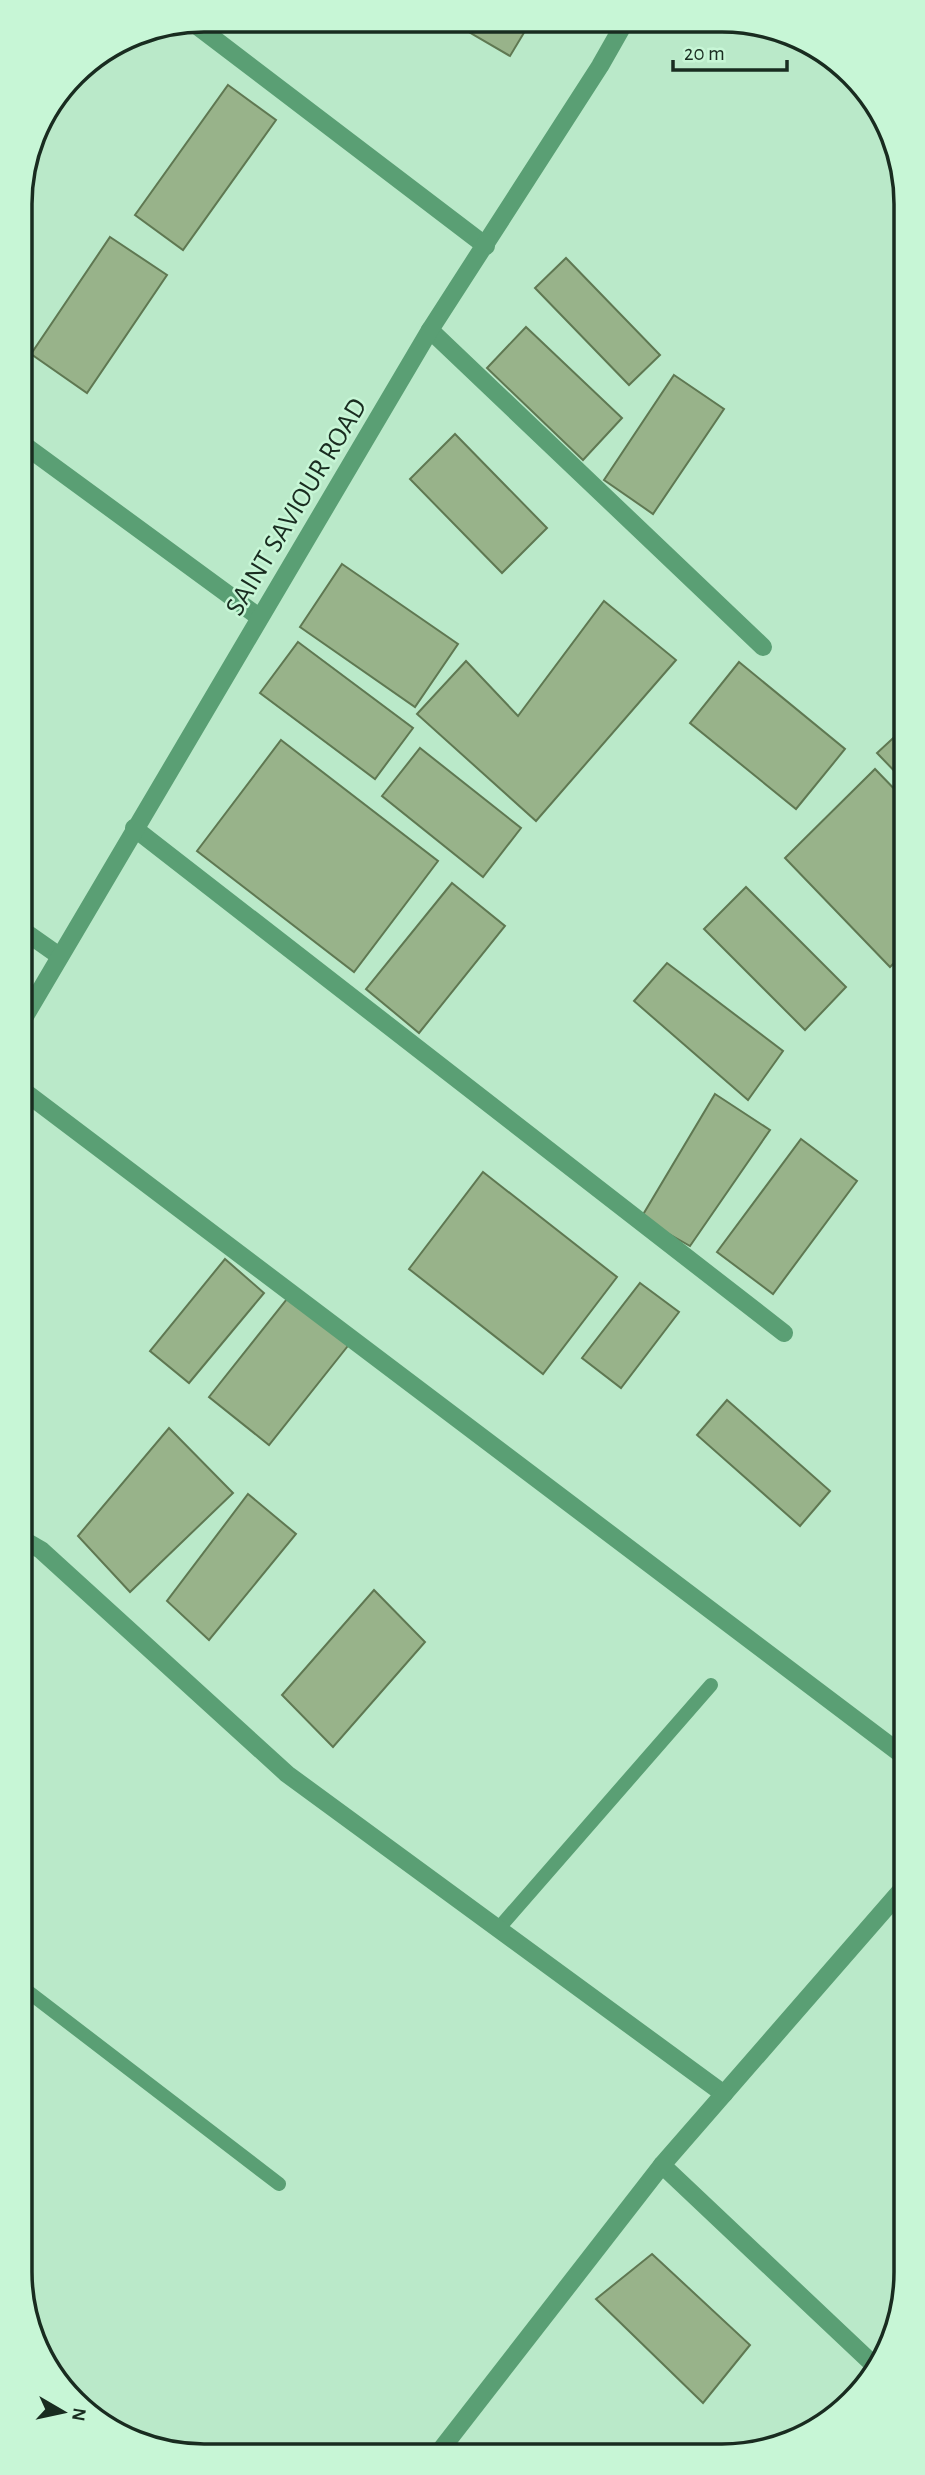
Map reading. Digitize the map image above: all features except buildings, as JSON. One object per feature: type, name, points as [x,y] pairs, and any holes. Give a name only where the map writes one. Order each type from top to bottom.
[{"type":"street","points":[[205,32],[486,246]]},
{"type":"street","name":"SAINT SAVIOUR ROAD","points":[[32,1003],[430,330],[486,246],[619,32]]},
{"type":"street","points":[[430,330],[763,647]]},
{"type":"street","points":[[32,451],[259,617]]},
{"type":"street","points":[[134,828],[784,1333]]},
{"type":"street","points":[[32,937],[58,955]]},
{"type":"street","points":[[32,1096],[893,1747]]},
{"type":"street","points":[[32,1545],[41,1550],[287,1774],[724,2094]]},
{"type":"street","points":[[445,2444],[662,2165],[893,1900]]},
{"type":"street","points":[[662,2165],[868,2360]]},
{"type":"lane","points":[[498,1928],[711,1685]]},
{"type":"lane","points":[[32,1995],[279,2184]]}]
